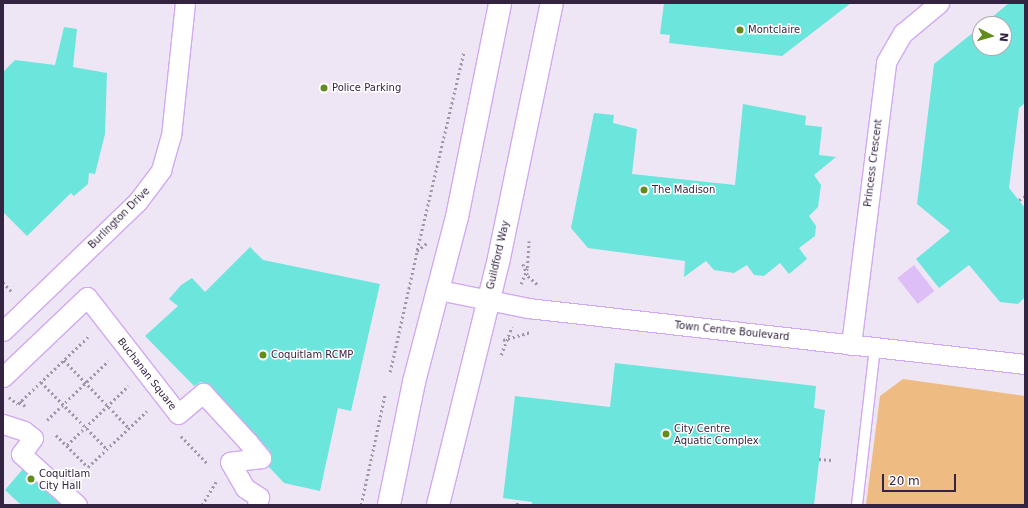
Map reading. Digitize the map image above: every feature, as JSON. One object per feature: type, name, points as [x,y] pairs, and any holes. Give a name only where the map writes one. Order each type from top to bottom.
[{"type":"main road","points":[[389,505],[414,382],[439,290],[500,3]]},
{"type":"main road","name":"Guildford Way","points":[[438,505],[488,301],[552,3]]},
{"type":"street","name":"Burlington Drive","points":[[3,331],[138,201],[161,170],[170,136],[186,3]]},
{"type":"street","name":"Princess Crescent","points":[[851,344],[886,62],[902,33],[939,3]]},
{"type":"street","name":"Town Centre Boulevard","points":[[439,290],[488,301],[1025,364]]},
{"type":"street","name":"Buchanan Square","points":[[3,377],[87,297],[178,414],[203,393],[248,442],[261,458],[230,462],[245,488],[259,497],[257,505]]},
{"type":"street","points":[[3,424],[24,431],[34,438],[21,454],[77,505]]},
{"type":"lane","points":[[857,505],[875,347]]},
{"type":"path","points":[[389,376],[467,42]]},
{"type":"path","points":[[1019,200],[1025,196]]},
{"type":"path","points":[[417,251],[423,243],[434,242]]},
{"type":"path","points":[[18,404],[95,330]]},
{"type":"path","points":[[48,427],[43,423],[114,355]]},
{"type":"path","points":[[64,360],[129,428]]},
{"type":"path","points":[[67,445],[134,380]]},
{"type":"path","points":[[41,382],[107,449]]},
{"type":"path","points":[[361,505],[386,391]]},
{"type":"path","points":[[20,401],[32,412]]},
{"type":"path","points":[[53,432],[88,467],[149,409]]},
{"type":"path","points":[[182,437],[212,468]]},
{"type":"path","points":[[819,459],[832,460]]},
{"type":"path","points":[[202,505],[217,477]]},
{"type":"path","points":[[517,500],[517,505]]},
{"type":"shaded area","points":[[914,265],[934,291],[918,304],[897,278]]},
{"type":"shaded area","points":[[903,379],[1025,396],[1025,505],[866,505],[880,396]]},
{"type":"building","name":"Montclaire","points":[[664,3],[851,3],[782,56],[669,43],[670,35],[660,34]]},
{"type":"building","points":[[1009,3],[1025,3],[1025,103],[1019,108],[1009,188],[1025,208],[1025,297],[1018,304],[1000,302],[969,265],[939,288],[916,259],[950,231],[917,204],[934,64],[972,33],[972,56],[1012,56],[1012,16],[994,16]]},
{"type":"building","points":[[64,27],[77,29],[73,67],[107,73],[105,134],[95,174],[89,173],[88,184],[74,196],[71,193],[27,236],[3,212],[3,72],[15,60],[55,65]]},
{"type":"building","name":"The Madison","points":[[743,104],[806,116],[805,125],[822,127],[819,155],[836,157],[814,175],[821,185],[818,207],[809,216],[816,226],[815,236],[799,248],[807,259],[789,274],[780,263],[764,276],[754,275],[747,265],[734,273],[714,270],[706,261],[684,277],[685,261],[588,248],[571,228],[594,113],[614,115],[613,123],[637,129],[632,174],[735,185]]},
{"type":"building","name":"Coquitlam RCMP","points":[[250,247],[263,260],[380,284],[351,411],[338,408],[320,491],[284,483],[268,466],[270,451],[211,386],[201,382],[194,386],[145,336],[178,306],[169,299],[181,285],[192,278],[205,292]]},
{"type":"building","name":"City Centre Aquatic Complex","points":[[615,363],[816,386],[814,408],[825,410],[814,505],[532,505],[532,502],[503,498],[515,396],[610,407]]},
{"type":"building","name":"Coquitlam City Hall","points":[[22,470],[61,505],[21,505],[5,490]]},
{"type":"place","name":"Montclaire","points":[[740,30]]},
{"type":"place","name":"Police Parking","points":[[324,88]]},
{"type":"place","name":"The Madison","points":[[644,190]]},
{"type":"place","name":"Coquitlam RCMP","points":[[263,355]]},
{"type":"place","name":"City Centre Aquatic Complex","points":[[666,434]]},
{"type":"place","name":"Coquitlam City Hall","points":[[31,479]]}]
